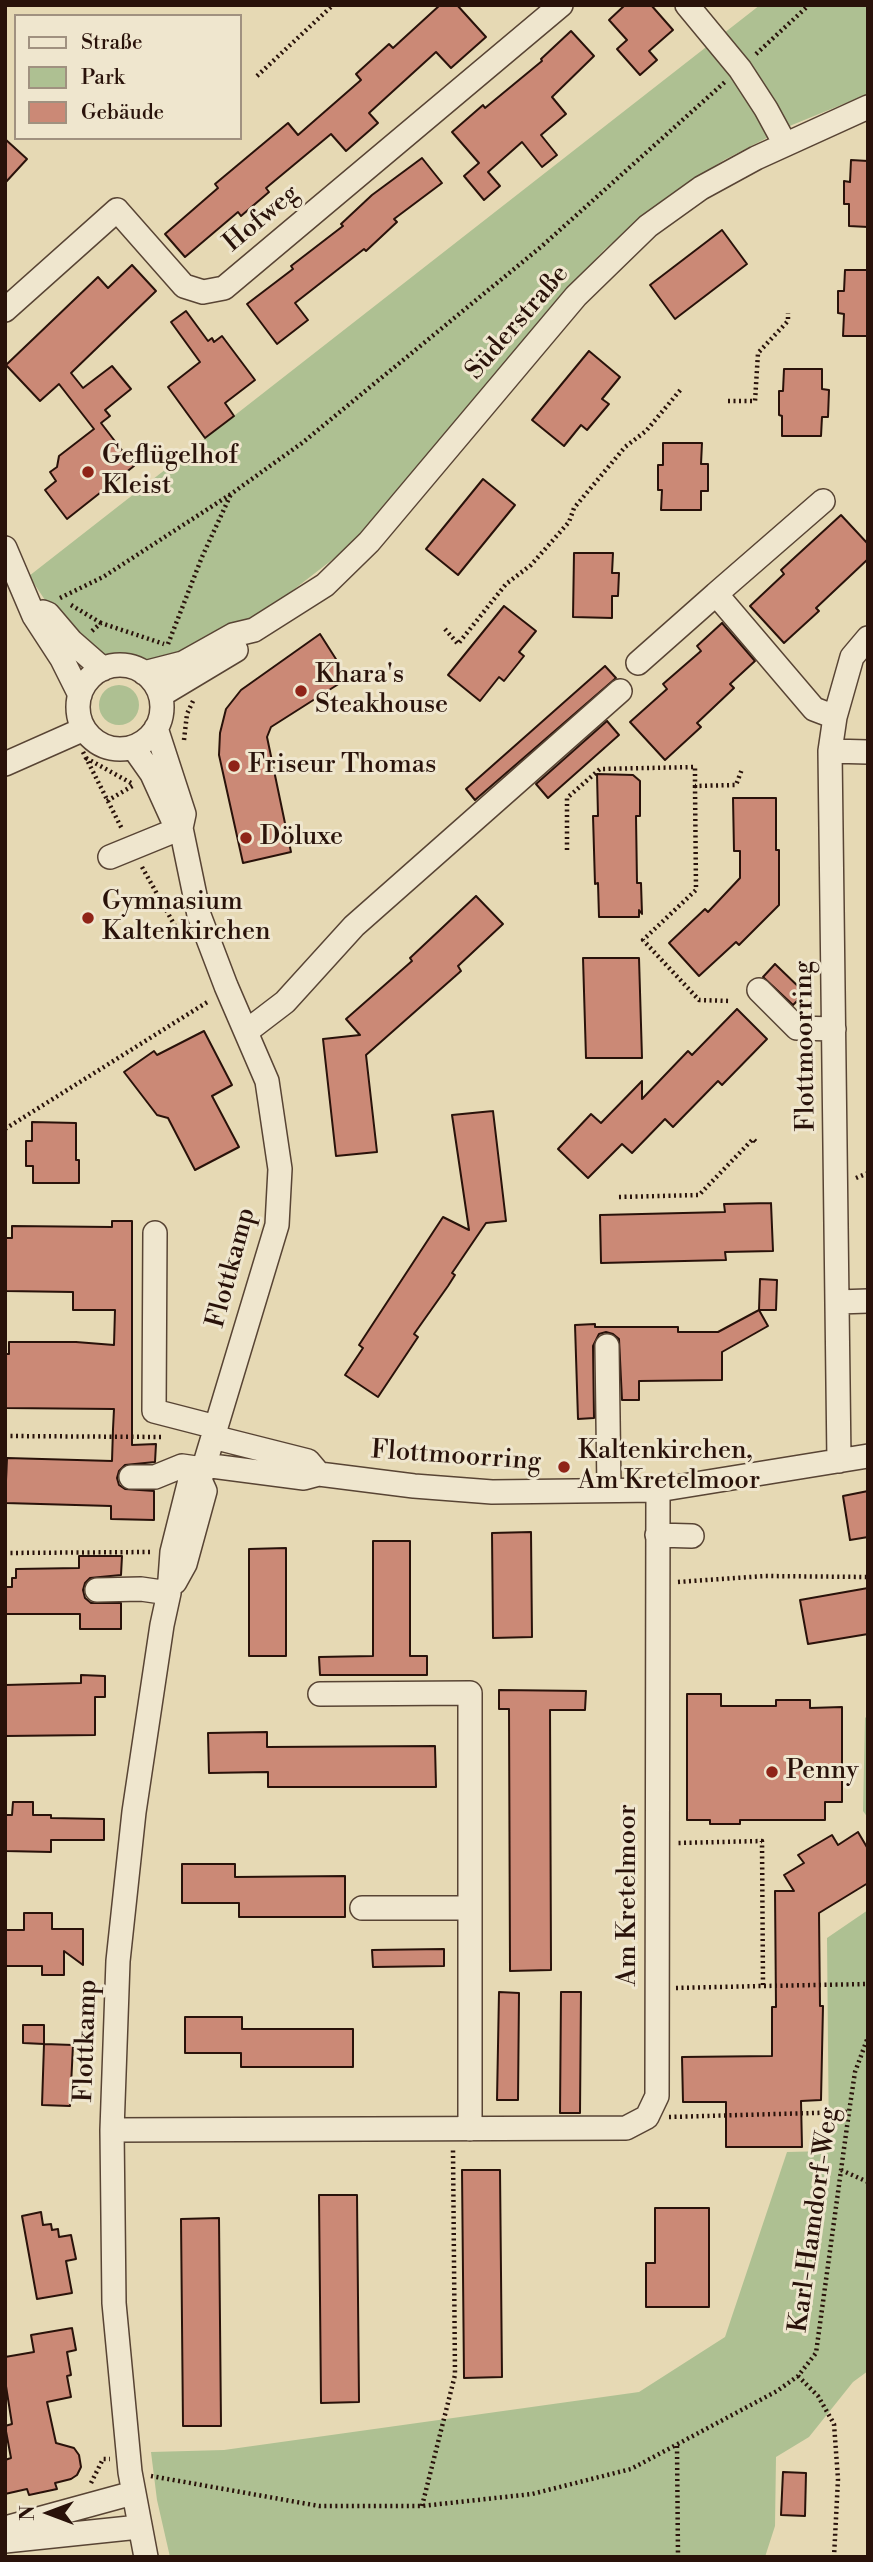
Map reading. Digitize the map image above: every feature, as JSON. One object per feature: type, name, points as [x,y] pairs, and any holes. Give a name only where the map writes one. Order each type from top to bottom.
[{"type":"street","name":"Hofweg","points":[[5,310],[117,210],[184,286],[203,292],[224,288],[561,5]]},
{"type":"street","points":[[687,5],[740,69],[785,144]]},
{"type":"street","name":"Süderstraße","points":[[160,695],[233,635],[254,630],[324,584],[369,542],[576,296],[649,226],[701,188],[785,144],[868,107]]},
{"type":"street","points":[[638,663],[823,501]]},
{"type":"street","points":[[7,556],[28,604],[80,695]]},
{"type":"street","points":[[716,594],[814,709],[835,717]]},
{"type":"street","points":[[28,604],[48,614],[74,644],[103,669]]},
{"type":"street","name":"Flottmoorring","points":[[839,1461],[838,1302],[845,1061],[834,1029],[843,1007],[830,751],[835,717],[852,657],[868,638]]},
{"type":"street","points":[[79,731],[80,695],[89,679],[103,669],[124,665],[144,673],[157,686],[160,695]]},
{"type":"street","name":"Süderstraße","points":[[144,673],[187,671]]},
{"type":"street","points":[[247,1031],[285,1002],[354,926],[620,691]]},
{"type":"street","name":"Flottkamp","points":[[152,776],[156,728],[162,712],[160,695]]},
{"type":"street","points":[[79,731],[106,746],[119,749],[142,743],[156,728]]},
{"type":"street","points":[[5,764],[79,731]]},
{"type":"street","name":"Flottkamp","points":[[133,747],[152,776],[172,818],[181,828],[199,915],[267,1082],[280,1169],[277,1225],[203,1471],[205,1491],[184,1564],[169,1593]]},
{"type":"street","points":[[830,751],[868,752]]},
{"type":"street","points":[[110,858],[181,828]]},
{"type":"street","points":[[759,990],[797,1028],[834,1029]]},
{"type":"street","name":"Flottmoorring","points":[[155,1233],[153,1411],[308,1461],[319,1474]]},
{"type":"street","points":[[838,1302],[868,1301]]},
{"type":"street","points":[[607,1346],[609,1490]]},
{"type":"street","name":"Flottmoorring","points":[[131,1477],[155,1477],[182,1466],[203,1471],[304,1478],[319,1474],[414,1486],[492,1492],[658,1490],[868,1456]]},
{"type":"street","name":"Flottkamp","points":[[146,2557],[131,2475],[114,2302],[112,2130],[118,1961],[129,1852],[169,1593],[172,1552],[189,1483],[203,1471]]},
{"type":"street","name":"Am Kretelmoor","points":[[647,2117],[657,2096],[658,1490]]},
{"type":"street","points":[[657,1535],[692,1536]]},
{"type":"street","points":[[97,1590],[141,1589],[169,1593]]},
{"type":"street","points":[[320,1693],[470,1693],[470,1908],[461,2129]]},
{"type":"street","points":[[362,1908],[470,1908]]},
{"type":"street","points":[[112,2130],[626,2128],[647,2117]]},
{"type":"street","points":[[5,2528],[82,2506],[131,2475]]},
{"type":"street","points":[[5,2541],[139,2527]]},
{"type":"path","points":[[257,76],[333,5]]},
{"type":"path","points":[[59,598],[103,577],[232,494],[302,443],[542,246],[809,5]]},
{"type":"path","points":[[728,401],[754,401],[758,353],[788,321],[788,313]]},
{"type":"path","points":[[445,629],[458,644],[506,584],[531,565],[569,522],[573,508],[625,447],[646,430],[682,388]]},
{"type":"path","points":[[167,644],[202,557],[232,494]]},
{"type":"path","points":[[74,644],[101,623],[167,644],[187,671],[196,693],[187,714],[183,735],[186,760],[107,801]]},
{"type":"path","points":[[79,731],[86,758],[107,801],[189,952]]},
{"type":"path","points":[[86,758],[152,776]]},
{"type":"path","points":[[567,850],[567,799],[600,769],[695,766],[696,890],[643,940],[699,1000],[730,1001]]},
{"type":"path","points":[[695,786],[736,785],[742,769]]},
{"type":"path","points":[[5,1129],[215,998]]},
{"type":"path","points":[[619,1197],[699,1195],[753,1139],[757,1143]]},
{"type":"path","points":[[5,1436],[171,1437]]},
{"type":"path","points":[[5,1553],[172,1552]]},
{"type":"path","points":[[657,1584],[765,1576],[868,1577]]},
{"type":"path","points":[[657,1843],[762,1842],[763,1986]]},
{"type":"path","points":[[657,1988],[868,1984]]},
{"type":"path","name":"Karl-Hamdorf-Weg","points":[[131,2475],[319,2506],[422,2506],[532,2494],[631,2469],[777,2391],[799,2375],[816,2353],[855,2072],[868,2037]]},
{"type":"path","points":[[647,2117],[849,2112]]},
{"type":"path","points":[[422,2506],[455,2375],[461,2129]]},
{"type":"path","points":[[841,2170],[868,2182]]},
{"type":"path","points":[[799,2375],[818,2396],[834,2424],[838,2479],[834,2557]]},
{"type":"path","points":[[677,2446],[678,2557]]},
{"type":"path","points":[[82,2506],[75,2493],[90,2483],[103,2459],[131,2475]]},
{"type":"green space","points":[[760,5],[868,5],[868,94],[792,125],[724,160],[671,194],[604,250],[538,323],[350,546],[266,611],[188,651],[151,665],[130,658],[108,658],[88,646],[53,612],[29,576]]},
{"type":"green space","points":[[119,685],[133,691],[139,705],[133,719],[119,725],[105,719],[99,705],[105,691]]},
{"type":"green space","points":[[865,1717],[868,1720],[868,1818],[863,1811]]},
{"type":"green space","points":[[868,1910],[868,2371],[853,2382],[809,2437],[776,2457],[775,2526],[765,2557],[170,2557],[157,2500],[151,2452],[224,2450],[639,2392],[725,2337],[787,2152],[829,2151],[827,1938]]},
{"type":"building","points":[[440,5],[457,5],[486,37],[451,68],[436,52],[369,113],[378,123],[346,151],[331,134],[266,188],[269,192],[241,216],[238,212],[185,257],[165,234],[218,188],[215,184],[288,123],[298,135],[361,80],[356,74],[389,44],[393,48]]},
{"type":"building","points":[[625,5],[651,5],[673,30],[649,51],[657,60],[640,75],[617,49],[627,40],[609,20]]},
{"type":"building","points":[[571,31],[594,56],[552,97],[566,114],[541,135],[557,155],[542,167],[522,142],[488,172],[500,186],[484,200],[464,176],[479,163],[452,132],[542,61],[541,59]]},
{"type":"building","points":[[5,139],[27,159],[5,183]]},
{"type":"building","points":[[422,158],[442,183],[394,219],[397,222],[366,251],[364,249],[295,303],[308,320],[277,344],[247,304],[343,226],[341,224],[372,195]]},
{"type":"building","points":[[851,160],[868,161],[868,227],[849,226],[849,204],[844,204],[844,181],[850,182]]},
{"type":"building","points":[[722,230],[747,264],[675,319],[650,285]]},
{"type":"building","points":[[132,265],[156,291],[71,373],[83,388],[112,366],[131,389],[105,410],[110,416],[101,423],[134,466],[67,519],[45,490],[56,481],[50,472],[57,467],[59,456],[94,429],[59,384],[40,401],[6,365],[98,277],[108,288]]},
{"type":"building","points":[[845,270],[868,270],[868,336],[843,336],[844,314],[838,313],[838,291],[844,291]]},
{"type":"building","points":[[186,311],[208,341],[212,338],[214,342],[222,336],[255,380],[225,403],[234,416],[205,438],[168,387],[200,362],[171,322]]},
{"type":"building","points":[[589,351],[620,377],[602,399],[609,404],[587,430],[581,425],[564,446],[532,420]]},
{"type":"building","points":[[784,369],[822,369],[822,389],[829,390],[828,417],[822,417],[821,436],[782,436],[779,391],[783,391]]},
{"type":"building","points":[[663,443],[702,443],[701,464],[708,464],[708,491],[701,491],[701,510],[661,510],[662,490],[658,490],[658,465],[663,465]]},
{"type":"building","points":[[483,479],[515,505],[458,575],[426,549]]},
{"type":"building","points":[[841,515],[868,544],[868,559],[816,608],[819,611],[784,643],[750,606],[784,574],[781,570]]},
{"type":"building","points":[[574,553],[613,553],[612,573],[619,573],[618,596],[612,596],[612,618],[573,617]]},
{"type":"building","points":[[504,606],[536,631],[519,652],[524,656],[504,681],[499,677],[480,701],[448,675]]},
{"type":"building","points":[[722,623],[755,661],[730,684],[734,688],[697,723],[701,727],[665,760],[630,722],[667,689],[663,684],[701,651],[697,646]]},
{"type":"building","points":[[320,634],[348,678],[271,727],[267,737],[291,852],[243,863],[219,755],[220,733],[226,709],[241,690]]},
{"type":"building","points":[[605,666],[616,678],[475,800],[466,789]]},
{"type":"building","points":[[607,721],[619,735],[548,798],[536,784]]},
{"type":"building","points":[[597,774],[633,775],[640,781],[640,816],[636,816],[637,883],[641,883],[642,914],[639,910],[639,917],[599,917],[593,816],[598,816]]},
{"type":"building","points":[[733,798],[776,798],[779,905],[739,945],[736,942],[699,976],[669,943],[705,909],[708,912],[740,878],[740,851],[734,851]]},
{"type":"building","points":[[476,896],[503,924],[458,966],[461,971],[366,1055],[377,1152],[336,1156],[323,1039],[360,1035],[346,1019],[412,961],[410,958]]},
{"type":"building","points":[[583,958],[639,958],[642,1058],[586,1058]]},
{"type":"building","points":[[775,964],[805,993],[793,1005],[763,977]]},
{"type":"building","points":[[737,1009],[767,1039],[722,1085],[718,1081],[673,1127],[665,1119],[632,1153],[622,1144],[588,1178],[558,1149],[591,1114],[601,1123],[642,1081],[642,1099],[688,1051],[692,1055]]},
{"type":"building","points":[[204,1031],[232,1085],[212,1096],[239,1147],[195,1170],[168,1118],[157,1115],[124,1072],[154,1051],[157,1055]]},
{"type":"building","points":[[493,1111],[506,1221],[486,1223],[452,1273],[455,1275],[448,1286],[414,1334],[418,1337],[378,1397],[345,1375],[363,1348],[359,1345],[443,1217],[469,1230],[452,1115]]},
{"type":"building","points":[[32,1122],[76,1123],[79,1183],[33,1183],[33,1166],[26,1166],[26,1141],[32,1141]]},
{"type":"building","points":[[771,1203],[773,1251],[725,1252],[726,1260],[601,1263],[600,1215],[725,1212],[724,1204]]},
{"type":"building","points":[[112,1221],[132,1221],[132,1445],[156,1444],[155,1462],[125,1465],[117,1478],[119,1485],[125,1489],[154,1491],[154,1520],[111,1519],[111,1506],[5,1503],[7,1458],[112,1461],[114,1409],[5,1408],[5,1354],[9,1354],[9,1342],[114,1345],[115,1310],[73,1310],[73,1292],[5,1291],[5,1238],[12,1238],[12,1226],[112,1227]]},
{"type":"building","points":[[760,1279],[777,1280],[776,1310],[759,1310]]},
{"type":"building","points":[[759,1310],[768,1326],[722,1352],[722,1380],[639,1381],[639,1400],[622,1400],[619,1339],[606,1332],[599,1334],[593,1346],[594,1418],[578,1419],[575,1325],[678,1327],[678,1332],[718,1332]]},
{"type":"building","points":[[868,1491],[868,1537],[850,1540],[843,1496]]},
{"type":"building","points":[[531,1532],[532,1637],[493,1638],[492,1533]]},
{"type":"building","points":[[373,1541],[410,1541],[410,1656],[427,1656],[427,1675],[320,1675],[319,1657],[373,1656]]},
{"type":"building","points":[[286,1548],[286,1656],[249,1656],[249,1549]]},
{"type":"building","points":[[79,1556],[122,1556],[121,1575],[90,1578],[83,1590],[85,1598],[91,1603],[121,1603],[121,1629],[80,1629],[80,1614],[5,1614],[5,1587],[12,1587],[16,1569],[79,1568]]},
{"type":"building","points":[[868,1588],[868,1634],[808,1644],[800,1600]]},
{"type":"building","points":[[81,1675],[105,1676],[105,1697],[95,1697],[95,1735],[5,1736],[5,1685],[81,1683]]},
{"type":"building","points":[[499,1690],[586,1691],[585,1710],[550,1710],[551,1970],[510,1971],[509,1709],[499,1709]]},
{"type":"building","points":[[687,1694],[721,1694],[721,1706],[776,1706],[776,1700],[810,1700],[810,1708],[842,1707],[842,1802],[825,1802],[825,1820],[740,1820],[740,1824],[710,1824],[710,1820],[687,1820]]},
{"type":"building","points":[[267,1732],[267,1747],[435,1746],[436,1787],[268,1787],[268,1772],[209,1773],[208,1733]]},
{"type":"building","points":[[13,1802],[33,1802],[33,1815],[104,1819],[104,1840],[51,1840],[51,1852],[5,1851],[5,1815],[12,1815]]},
{"type":"building","points":[[858,1832],[868,1849],[868,1883],[819,1913],[820,2006],[823,2006],[821,2100],[801,2101],[802,2147],[726,2147],[726,2102],[683,2102],[682,2057],[772,2056],[772,2007],[776,2007],[775,1891],[794,1891],[784,1875],[804,1863],[798,1855],[832,1835],[838,1845]]},
{"type":"building","points":[[182,1864],[235,1864],[235,1877],[345,1876],[345,1917],[239,1917],[239,1903],[182,1903]]},
{"type":"building","points":[[24,1913],[52,1913],[52,1929],[83,1929],[83,1965],[64,1951],[64,1975],[42,1975],[42,1966],[5,1966],[5,1930],[24,1930]]},
{"type":"building","points":[[444,1949],[444,1966],[373,1967],[372,1950]]},
{"type":"building","points":[[499,1992],[519,1993],[518,2100],[497,2100]]},
{"type":"building","points":[[561,1992],[581,1992],[580,2113],[560,2113]]},
{"type":"building","points":[[185,2017],[242,2017],[242,2029],[353,2029],[353,2067],[241,2067],[241,2053],[185,2053]]},
{"type":"building","points":[[23,2025],[44,2025],[44,2044],[23,2043]]},
{"type":"building","points":[[44,2044],[73,2045],[70,2106],[42,2105]]},
{"type":"building","points":[[462,2170],[500,2170],[502,2377],[464,2378]]},
{"type":"building","points":[[319,2195],[357,2195],[359,2402],[321,2403]]},
{"type":"building","points":[[655,2208],[709,2208],[709,2307],[646,2307],[646,2263],[655,2263]]},
{"type":"building","points":[[41,2212],[43,2225],[51,2224],[52,2230],[58,2229],[59,2237],[71,2235],[76,2259],[66,2261],[72,2293],[37,2299],[22,2216]]},
{"type":"building","points":[[219,2218],[221,2426],[183,2426],[181,2219]]},
{"type":"building","points":[[72,2328],[76,2350],[67,2352],[71,2375],[67,2376],[71,2397],[47,2402],[56,2443],[74,2448],[79,2455],[81,2467],[71,2479],[55,2483],[57,2489],[29,2495],[27,2489],[5,2494],[5,2460],[11,2458],[5,2426],[12,2424],[5,2380],[5,2357],[34,2352],[31,2335]]},
{"type":"building","points":[[783,2472],[806,2473],[805,2516],[781,2515]]},
{"type":"place","name":"Geflügelhof Kleist","points":[[88,472]]},
{"type":"place","name":"Khara's Steakhouse","points":[[301,691]]},
{"type":"place","name":"Friseur Thomas","points":[[234,766]]},
{"type":"place","name":"Döluxe","points":[[246,838]]},
{"type":"place","name":"Gymnasium Kaltenkirchen","points":[[88,918]]},
{"type":"place","name":"Kaltenkirchen, Am Kretelmoor","points":[[564,1467]]},
{"type":"place","name":"Penny","points":[[772,1772]]}]
